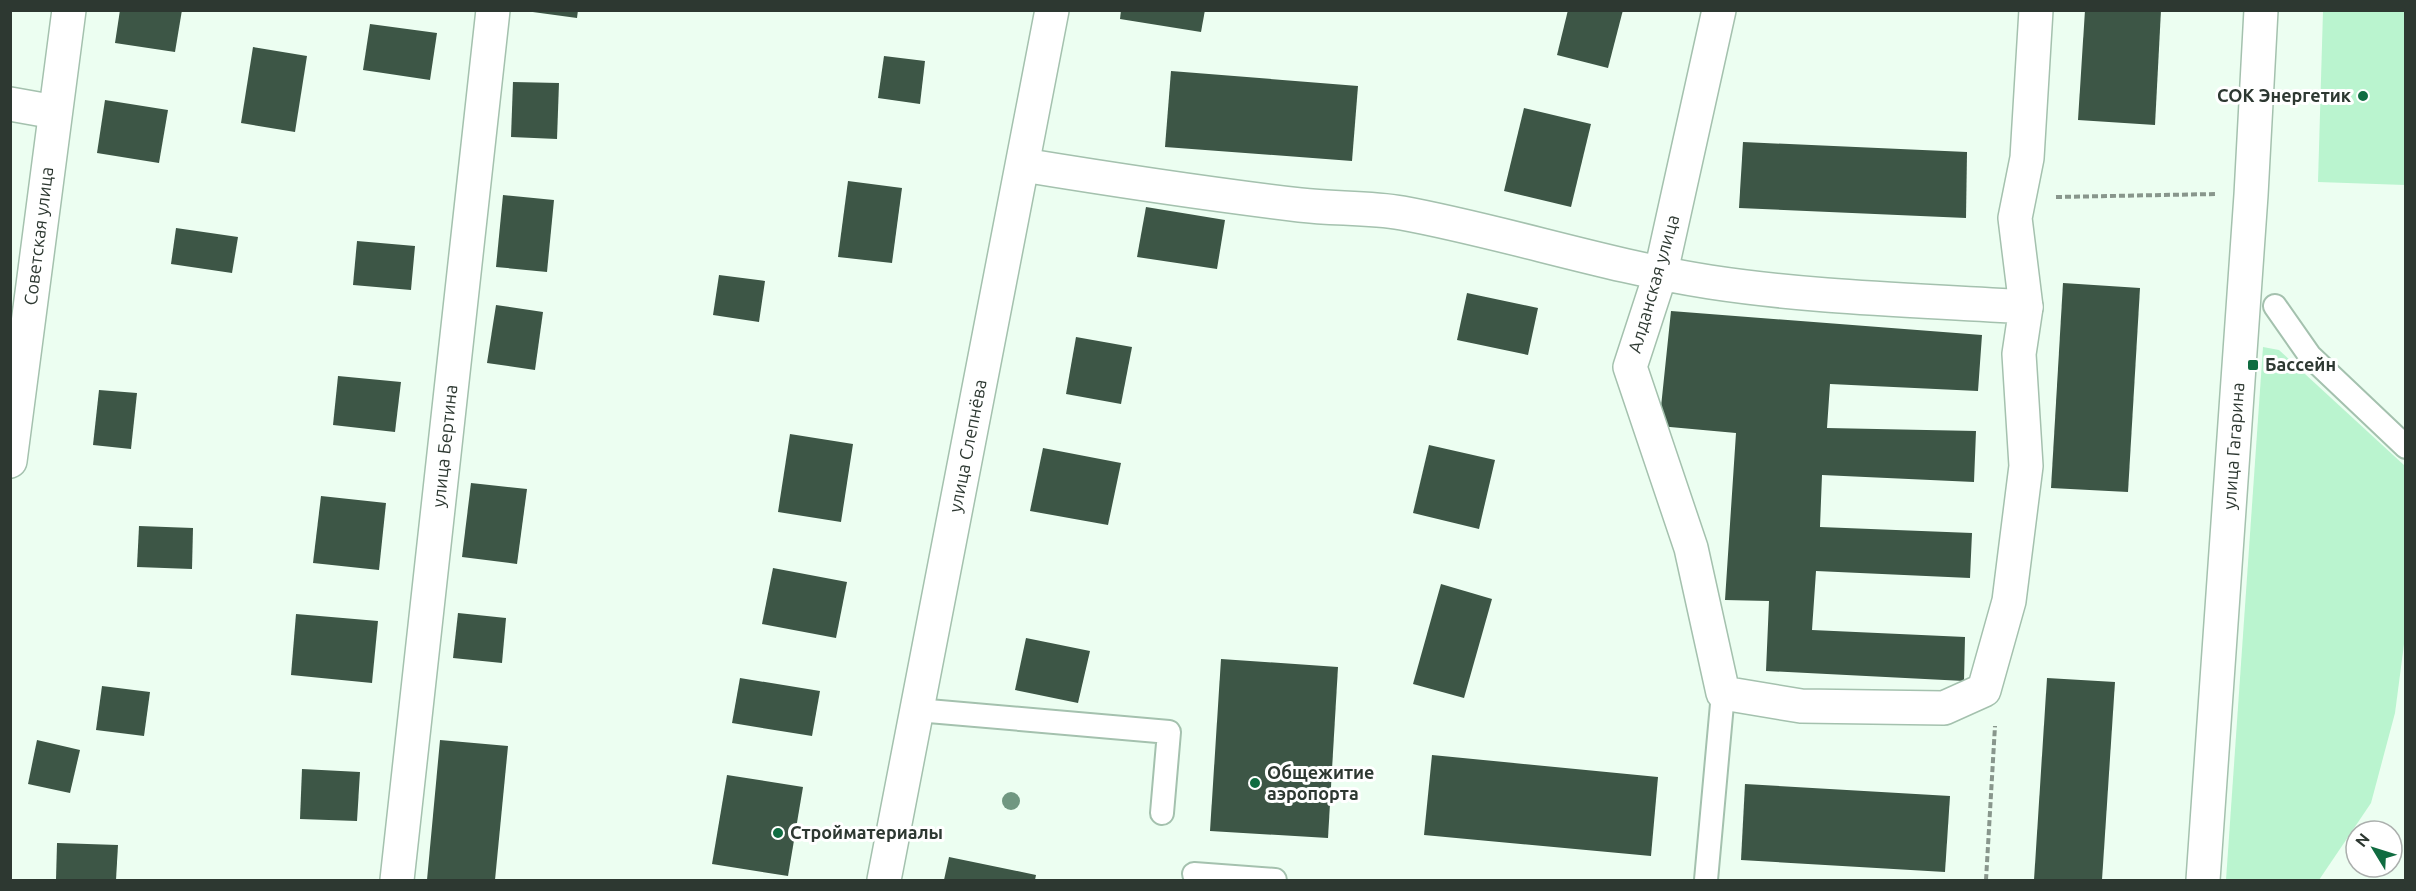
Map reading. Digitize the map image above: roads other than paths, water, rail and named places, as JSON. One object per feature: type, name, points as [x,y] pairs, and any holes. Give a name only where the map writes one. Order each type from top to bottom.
[{"type":"street","name":"Советская улица","points":[[10,461],[69,10]]},
{"type":"street","name":"улица Бертина","points":[[397,880],[493,10]]},
{"type":"street","name":"улица Слепнёва","points":[[884,880],[1052,10]]},
{"type":"street","name":"Алданская улица","points":[[1719,10],[1660,272],[1630,367],[1691,548],[1723,693]]},
{"type":"street","points":[[1723,693],[1801,706],[1944,708],[1984,690],[2009,601],[2026,466],[2019,354],[2025,307],[2014,218],[2027,158],[2036,10]]},
{"type":"street","name":"улица Гагарина","points":[[2203,880],[2251,195],[2261,10]]},
{"type":"street","points":[[10,104],[55,112]]},
{"type":"street","points":[[1023,165],[1179,190],[1306,206],[1400,213],[1710,282],[1821,295],[2025,307]]},
{"type":"lane","points":[[2242,304],[2276,306],[2299,312]]},
{"type":"lane","points":[[2276,306],[2310,356],[2406,447]]},
{"type":"lane","points":[[1706,880],[1723,693]]},
{"type":"lane","points":[[917,710],[1168,732],[1162,813]]},
{"type":"lane","points":[[1194,874],[1275,880]]},
{"type":"place","name":"СОК Энергетик","points":[[2363,96]]},
{"type":"place","name":"Бассейн","points":[[2253,365]]},
{"type":"place","name":"Общежитие аэропорта","points":[[1255,783]]},
{"type":"place","name":"Стройматериалы","points":[[778,833]]}]
